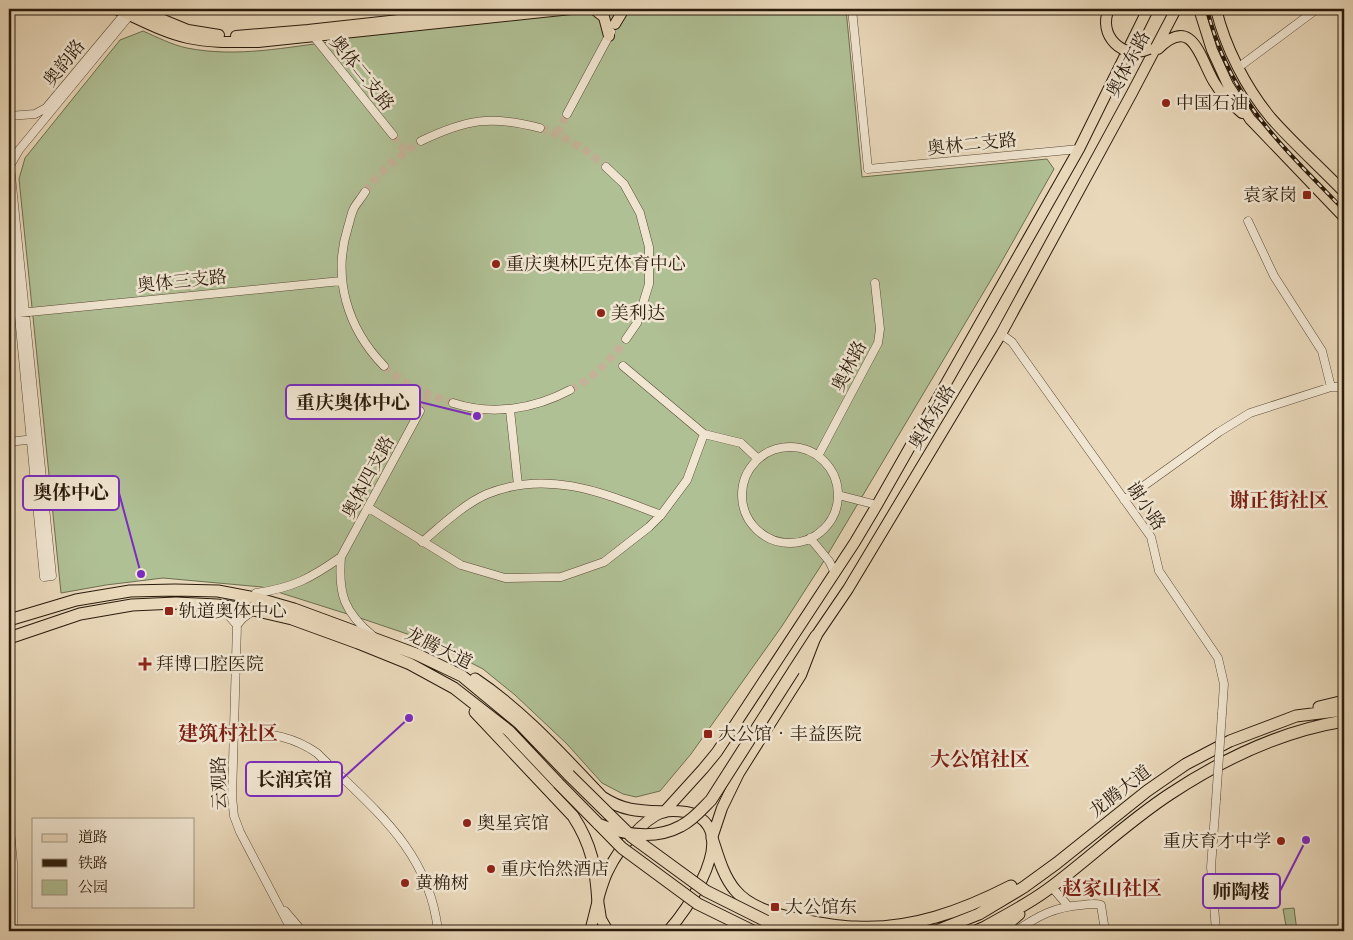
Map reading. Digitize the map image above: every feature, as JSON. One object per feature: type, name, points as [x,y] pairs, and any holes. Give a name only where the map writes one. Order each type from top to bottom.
[{"type":"highway","name":"龙腾大道","points":[[9,620],[76,600],[130,591],[218,591],[256,598],[294,609],[377,638],[462,676],[519,723],[632,837],[706,891],[766,921],[809,931]]},
{"type":"highway","points":[[218,591],[256,593],[296,604],[418,647],[462,670],[491,689],[537,729],[602,797],[624,809],[664,812]]},
{"type":"highway","name":"龙腾大道","points":[[10,638],[80,614],[132,605],[176,603],[217,605],[254,610],[292,619],[358,643],[410,664],[454,688],[509,731],[622,848],[698,904],[753,931]]},
{"type":"highway","points":[[598,824],[616,831],[645,835],[664,832],[681,826],[696,816],[711,800],[816,636]]},
{"type":"highway","points":[[454,688],[573,816],[584,832],[597,876],[598,903]]},
{"type":"highway","points":[[1296,716],[1311,709],[1344,701]]},
{"type":"highway","name":"龙腾大道","points":[[930,931],[936,931],[978,914],[1024,887],[1057,863],[1146,791],[1186,764],[1230,741],[1296,716],[1344,710]]},
{"type":"highway","name":"龙腾大道","points":[[976,931],[986,928],[1049,888],[1169,794],[1226,760],[1290,733],[1317,725],[1344,721]]},
{"type":"highway","points":[[712,838],[728,881],[735,892],[744,899],[787,917],[855,927],[900,925],[946,915],[980,902],[1057,863]]},
{"type":"highway","points":[[996,931],[1004,927],[1049,888]]},
{"type":"main road","points":[[128,10],[169,32],[186,38],[210,42],[258,42],[311,33],[499,9]]},
{"type":"main road","points":[[311,33],[571,9]]},
{"type":"main road","points":[[594,9],[604,17],[609,36]]},
{"type":"main road","points":[[615,24],[624,9]]},
{"type":"main road","points":[[1110,9],[1107,14],[1106,27],[1108,36],[1114,44],[1128,52],[1150,52],[1169,40],[1182,37],[1193,41],[1212,80],[1230,103],[1250,119],[1344,217]]},
{"type":"main road","name":"奥体东路","points":[[590,931],[609,869],[628,840],[651,819],[664,812],[717,752],[835,573],[877,505],[1078,149],[1148,9]]},
{"type":"main road","name":"奥体东路","points":[[668,931],[681,916],[693,897],[707,866],[712,838],[722,808],[739,773],[801,675],[816,636],[848,589],[1001,334],[1150,52],[1160,39],[1176,9]]},
{"type":"main road","points":[[1199,9],[1212,50],[1228,85],[1250,119]]},
{"type":"main road","points":[[1216,9],[1239,68],[1259,103],[1272,119],[1343,187]]},
{"type":"main road","points":[[664,812],[677,810],[690,813],[701,819],[708,826],[712,838]]},
{"type":"main road","points":[[598,903],[601,919],[608,931]]},
{"type":"street","points":[[567,114],[615,24],[630,9]]},
{"type":"street","name":"奥林二支路","points":[[852,9],[868,169],[1078,149]]},
{"type":"street","points":[[1239,68],[1317,9]]},
{"type":"street","name":"奥韵路","points":[[10,166],[19,150],[52,112],[128,10]]},
{"type":"street","name":"奥韵路","points":[[9,118],[35,114],[46,108],[128,10]]},
{"type":"street","name":"奥体二支路","points":[[311,33],[392,135]]},
{"type":"street","name":"奥韵路","points":[[9,118],[36,119],[52,112]]},
{"type":"street","points":[[9,118],[10,166],[22,313],[52,576],[44,577],[35,439]]},
{"type":"street","points":[[421,141],[452,127],[471,122],[493,120],[517,122],[540,128]]},
{"type":"street","points":[[606,167],[624,184],[640,213],[649,247],[649,284],[637,324],[626,339]]},
{"type":"street","points":[[365,192],[354,208],[343,243],[341,281],[351,319],[370,351],[384,366]]},
{"type":"street","points":[[9,212],[22,313]]},
{"type":"street","points":[[1248,222],[1274,276],[1322,351],[1331,387]]},
{"type":"street","name":"奥体三支路","points":[[9,314],[341,281]]},
{"type":"street","name":"奥林路","points":[[818,456],[878,344],[880,329],[875,283]]},
{"type":"street","name":"谢小路","points":[[1001,334],[1012,342],[1151,537],[1159,571],[1218,658],[1224,684],[1211,867],[1216,931]]},
{"type":"street","points":[[623,366],[704,434],[741,443],[758,459]]},
{"type":"street","points":[[1124,500],[1219,432],[1250,413],[1331,387],[1344,386]]},
{"type":"street","points":[[453,403],[469,408],[510,410],[550,400],[570,390]]},
{"type":"street","points":[[510,410],[518,485]]},
{"type":"street","name":"奥体四支路","points":[[341,557],[420,411]]},
{"type":"street","points":[[369,508],[461,565],[505,578],[561,577],[604,562],[650,527],[687,480],[704,434]]},
{"type":"street","points":[[9,442],[35,439]]},
{"type":"street","points":[[787,447],[803,449],[818,456],[832,473],[838,495],[835,510],[828,524],[817,535],[802,541],[786,543],[770,539],[757,530],[747,517],[742,502],[742,486],[748,471],[758,459],[772,450],[787,447]]},
{"type":"street","points":[[422,542],[451,517],[486,495],[518,485],[566,484],[605,493],[661,515]]},
{"type":"street","points":[[838,495],[877,505]]},
{"type":"street","points":[[810,538],[829,560],[835,573]]},
{"type":"street","points":[[256,593],[276,590],[302,582],[341,557]]},
{"type":"street","points":[[341,557],[340,580],[342,596],[348,609],[361,626],[377,638]]},
{"type":"street","points":[[217,605],[236,625],[254,610]]},
{"type":"street","name":"云观路","points":[[236,625],[232,797],[234,816],[240,832],[292,931]]},
{"type":"street","points":[[234,730],[282,736],[302,743],[324,760],[398,833],[409,849],[430,892],[438,931]]},
{"type":"street","points":[[9,819],[13,863],[13,931]]},
{"type":"street","points":[[1049,888],[1068,906]]},
{"type":"street","name":"云观路","points":[[276,900],[302,931]]},
{"type":"street","points":[[1016,931],[1044,913],[1068,906],[1097,904],[1102,905],[1105,931]]},
{"type":"street","points":[[1028,931],[1031,921]]},
{"type":"green space","points":[[597,9],[846,9],[862,177],[1047,159],[1054,169],[998,268],[822,564],[782,626],[691,754],[660,791],[636,797],[623,794],[602,783],[567,744],[515,695],[483,669],[428,641],[363,619],[262,587],[163,578],[61,593],[19,179],[25,158],[120,40],[143,31],[187,48],[206,51],[243,52],[337,41],[342,38]]},
{"type":"green space","points":[[1294,908],[1297,931],[1287,931],[1283,909]]},
{"type":"tunnel","points":[[557,134],[567,114]]},
{"type":"tunnel","points":[[540,128],[575,144],[606,167]]},
{"type":"tunnel","points":[[393,135],[405,151]]},
{"type":"tunnel","points":[[365,192],[391,164],[421,141]]},
{"type":"tunnel","points":[[570,390],[601,368],[626,339]]},
{"type":"tunnel","points":[[384,366],[416,388],[453,403]]},
{"type":"tunnel","points":[[420,411],[428,395]]},
{"type":"railway","points":[[1207,9],[1229,70],[1260,119],[1299,164],[1344,210]]},
{"type":"place","name":"中国石油","points":[[1166,103]]},
{"type":"place","name":"袁家岗","points":[[1307,195]]},
{"type":"place","name":"重庆奥林匹克体育中心","points":[[496,264]]},
{"type":"place","name":"美利达","points":[[601,313]]},
{"type":"place","name":"重庆奥体中心","points":[[477,416]]},
{"type":"place","name":"奥体中心","points":[[141,574]]},
{"type":"place","name":"轨道奥体中心","points":[[169,611]]},
{"type":"place","name":"拜博口腔医院","points":[[145,664]]},
{"type":"place","name":"长润宾馆","points":[[409,718]]},
{"type":"place","name":"大公馆‧丰益医院","points":[[708,734]]},
{"type":"place","name":"奥星宾馆","points":[[467,823]]},
{"type":"place","name":"师陶楼","points":[[1306,840]]},
{"type":"place","name":"重庆育才中学","points":[[1281,841]]},
{"type":"place","name":"重庆怡然酒店","points":[[491,869]]},
{"type":"place","name":"黄桷树","points":[[405,883]]},
{"type":"place","name":"大公馆东","points":[[775,907]]},
{"type":"district","name":"谢正街社区","points":[[1279,500]]},
{"type":"district","name":"建筑村社区","points":[[228,733]]},
{"type":"district","name":"大公馆社区","points":[[980,759]]},
{"type":"district","name":"赵家山社区","points":[[1112,888]]}]
